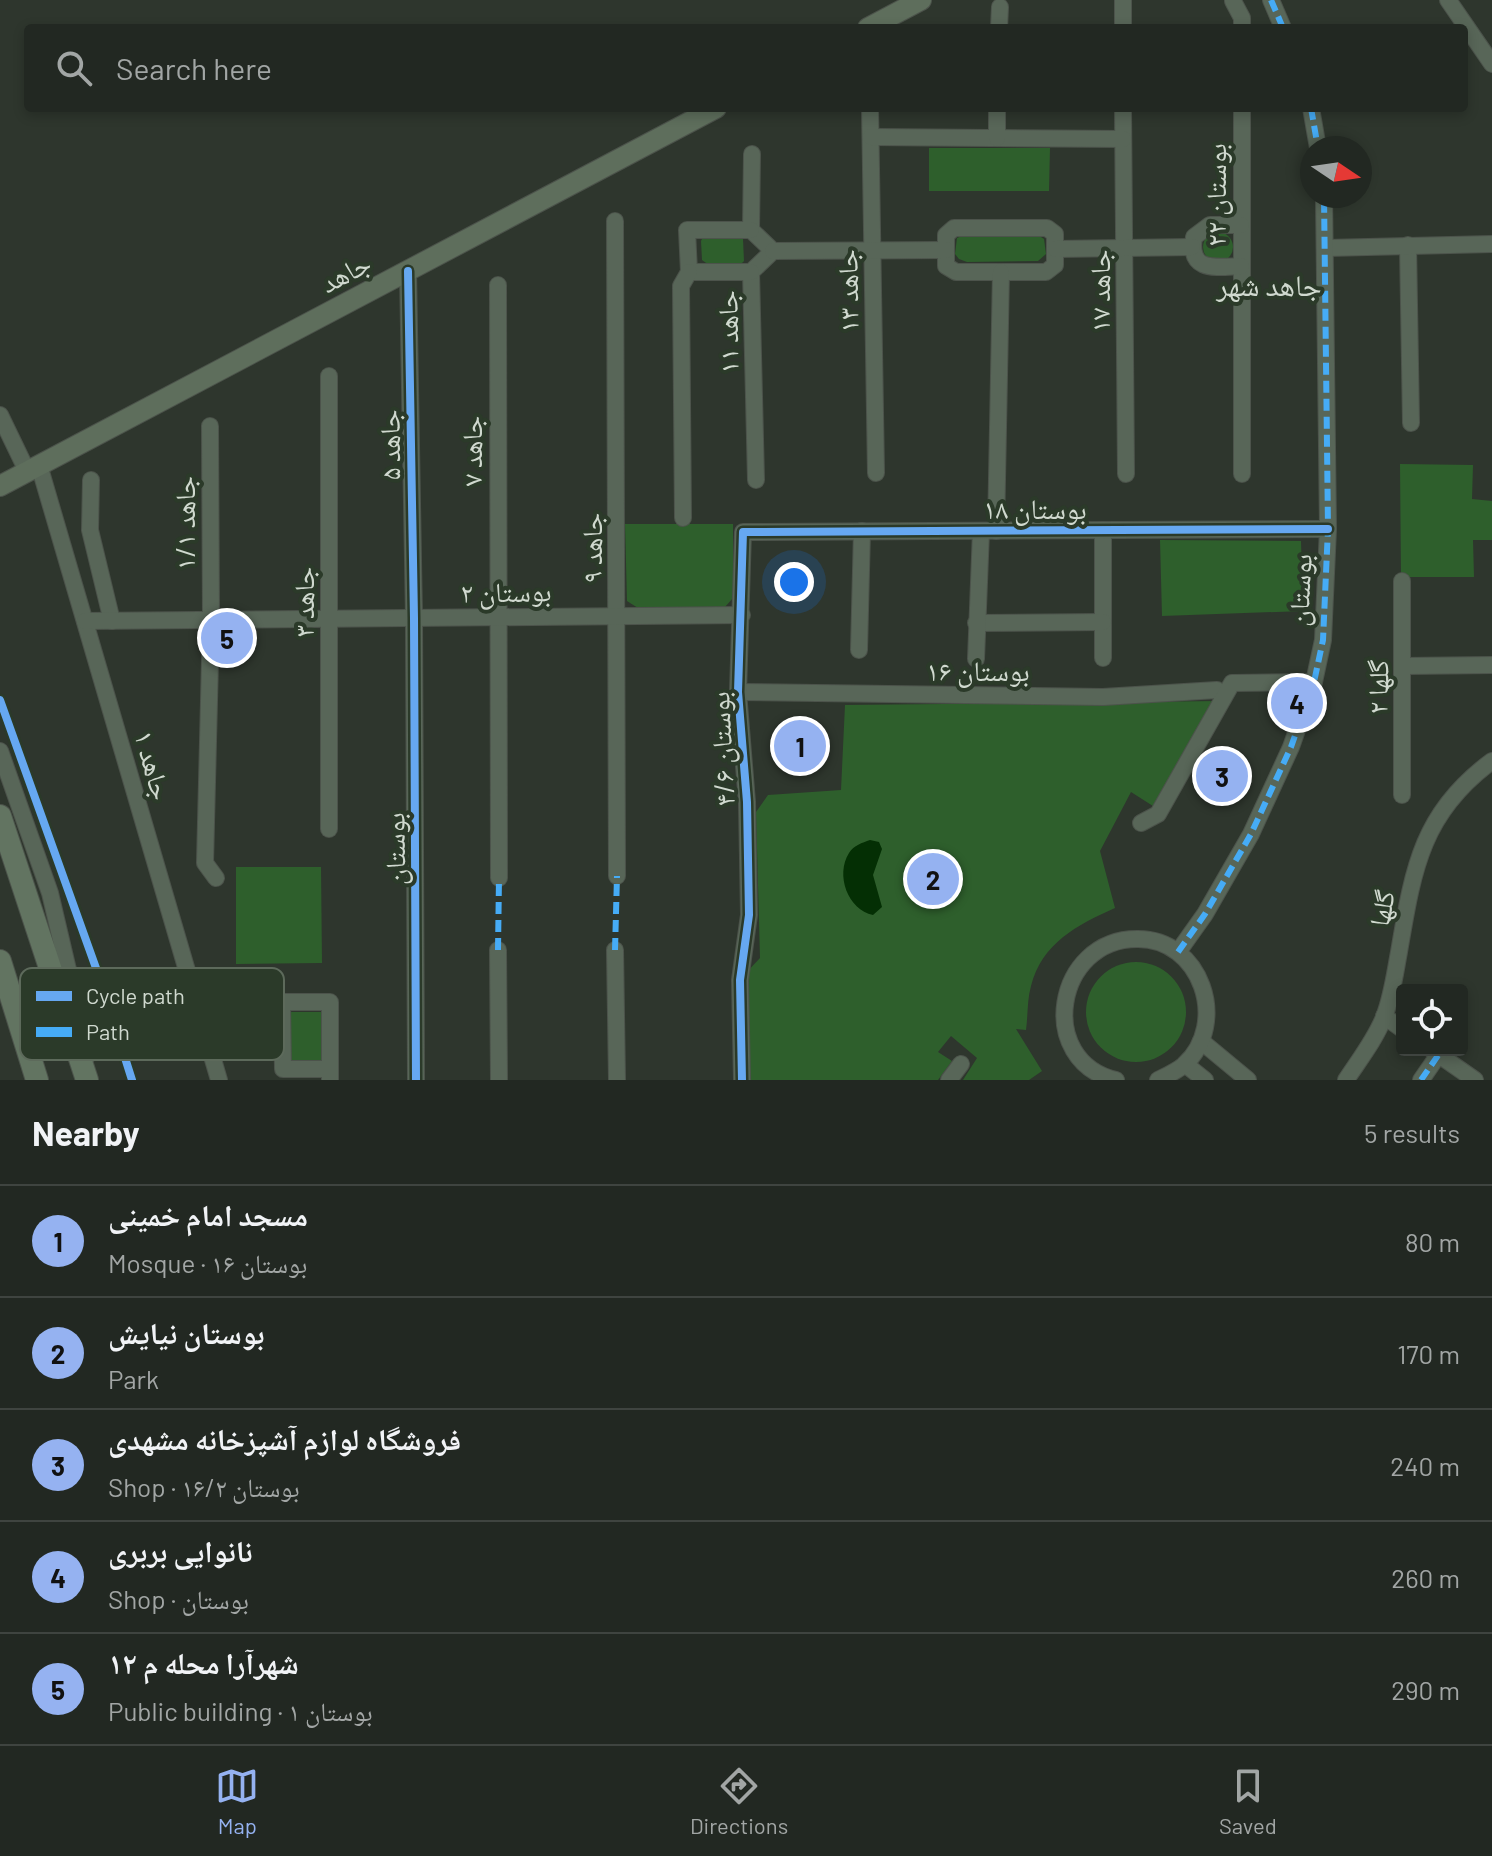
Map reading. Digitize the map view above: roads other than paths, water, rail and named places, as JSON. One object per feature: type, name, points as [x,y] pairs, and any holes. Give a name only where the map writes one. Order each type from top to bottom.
[{"type":"highway","points":[[0,816],[50,968]]},
{"type":"highway","points":[[0,961],[20,1025]]},
{"type":"highway","points":[[31,1060],[37,1080]]},
{"type":"highway","points":[[80,1060],[87,1080]]},
{"type":"main road","points":[[876,24],[921,0]]},
{"type":"main road","name":"جاهد","points":[[0,486],[708,112]]},
{"type":"street","points":[[1123,0],[1123,24]]},
{"type":"street","points":[[1271,0],[1281,24]]},
{"type":"street","points":[[1448,0],[1464,24]]},
{"type":"street","points":[[1233,1],[1242,24]]},
{"type":"street","points":[[999,24],[1000,7]]},
{"type":"street","points":[[1468,29],[1492,64]]},
{"type":"street","name":"جاهد ۱۳","points":[[870,112],[876,473]]},
{"type":"street","points":[[997,112],[997,138]]},
{"type":"street","name":"جاهد ۱۷","points":[[1123,112],[1126,474]]},
{"type":"street","name":"بوستان ۲۲","points":[[1242,112],[1242,474]]},
{"type":"street","points":[[1312,112],[1316,136]]},
{"type":"street","points":[[871,137],[1123,139]]},
{"type":"street","points":[[751,230],[752,154]]},
{"type":"street","name":"بوستان","points":[[1178,952],[1205,914],[1251,834],[1291,747],[1314,682],[1324,626],[1328,529],[1324,208]]},
{"type":"street","name":"جاهد ۹","points":[[615,221],[617,876]]},
{"type":"street","points":[[1241,225],[1210,225],[1194,237],[1192,247],[1195,258],[1202,265],[1213,268],[1241,266]]},
{"type":"street","points":[[954,228],[1047,228],[1055,234],[1056,249],[1055,265],[1046,272],[956,272],[946,266],[946,235],[954,228]]},
{"type":"street","points":[[683,518],[681,286],[689,272],[687,230],[751,230],[773,251],[946,250]]},
{"type":"street","points":[[1326,248],[1492,244]]},
{"type":"street","points":[[1408,245],[1411,423]]},
{"type":"street","points":[[1056,249],[1192,247]]},
{"type":"street","name":"جاهد ۱۱","points":[[756,480],[751,272],[773,251]]},
{"type":"street","name":"جاهد ۵","points":[[408,271],[414,618]]},
{"type":"street","points":[[689,272],[751,272]]},
{"type":"street","points":[[976,659],[976,623],[989,531],[1001,272]]},
{"type":"street","name":"جاهد ۷","points":[[498,285],[499,878]]},
{"type":"street","name":"جاهد ۳","points":[[329,376],[329,829]]},
{"type":"street","name":"جاهد ۱","points":[[0,415],[33,468],[85,621],[186,968]]},
{"type":"street","name":"جاهد ۱/۱","points":[[210,426],[211,620],[205,863],[216,878]]},
{"type":"street","points":[[91,480],[90,530],[112,621]]},
{"type":"street","name":"بوستان ۱۸","points":[[743,532],[1328,529]]},
{"type":"street","points":[[1103,530],[1103,658]]},
{"type":"street","points":[[859,650],[862,531]]},
{"type":"street","name":"بوستان ۴/۶","points":[[742,1080],[740,980],[749,915],[747,802],[738,692],[743,532]]},
{"type":"street","name":"گلها ۲","points":[[1402,581],[1402,795]]},
{"type":"street","name":"بوستان ۲","points":[[85,621],[742,615]]},
{"type":"street","name":"بوستان","points":[[414,618],[416,1080]]},
{"type":"street","points":[[976,623],[1103,622]]},
{"type":"street","points":[[1404,666],[1492,665]]},
{"type":"street","name":"بوستان ۱۶","points":[[738,692],[1103,697],[1314,682]]},
{"type":"street","points":[[1141,823],[1158,814],[1225,686]]},
{"type":"street","points":[[0,751],[50,893],[68,968]]},
{"type":"street","name":"گلها","points":[[1346,1080],[1384,1016],[1424,841],[1452,796],[1467,779],[1492,761]]},
{"type":"street","points":[[1116,1080],[1091,1076],[1068,1037],[1063,1008],[1070,981],[1087,958],[1111,943],[1139,938],[1166,945],[1189,961],[1204,986],[1208,1014],[1201,1041],[1185,1064],[1158,1080]]},
{"type":"street","points":[[498,950],[499,1080]]},
{"type":"street","points":[[615,950],[617,1080]]},
{"type":"street","points":[[282,1060],[283,1069],[330,1074],[330,1002],[284,1002]]},
{"type":"street","points":[[1384,1016],[1396,1025]]},
{"type":"street","points":[[1201,1041],[1248,1080]]},
{"type":"street","points":[[1421,1080],[1434,1056]]},
{"type":"street","points":[[1442,1056],[1475,1080]]},
{"type":"street","points":[[89,1060],[94,1080]]},
{"type":"street","name":"جاهد ۱","points":[[213,1060],[219,1080]]},
{"type":"street","points":[[949,1080],[961,1064]]},
{"type":"street","points":[[1185,1064],[1205,1080]]},
{"type":"place","name":"شهرآرا محله م ۱۲","points":[[227,638]]},
{"type":"place","name":"نانوایی بربری","points":[[1297,703]]},
{"type":"place","name":"مسجد امام خمینی","points":[[800,746]]},
{"type":"place","name":"فروشگاه لوازم آشپزخانه مشهدی","points":[[1222,776]]},
{"type":"place","name":"بوستان نیایش","points":[[933,879]]},
{"type":"district","name":"جاهد شهر","points":[[1269,284]]}]
